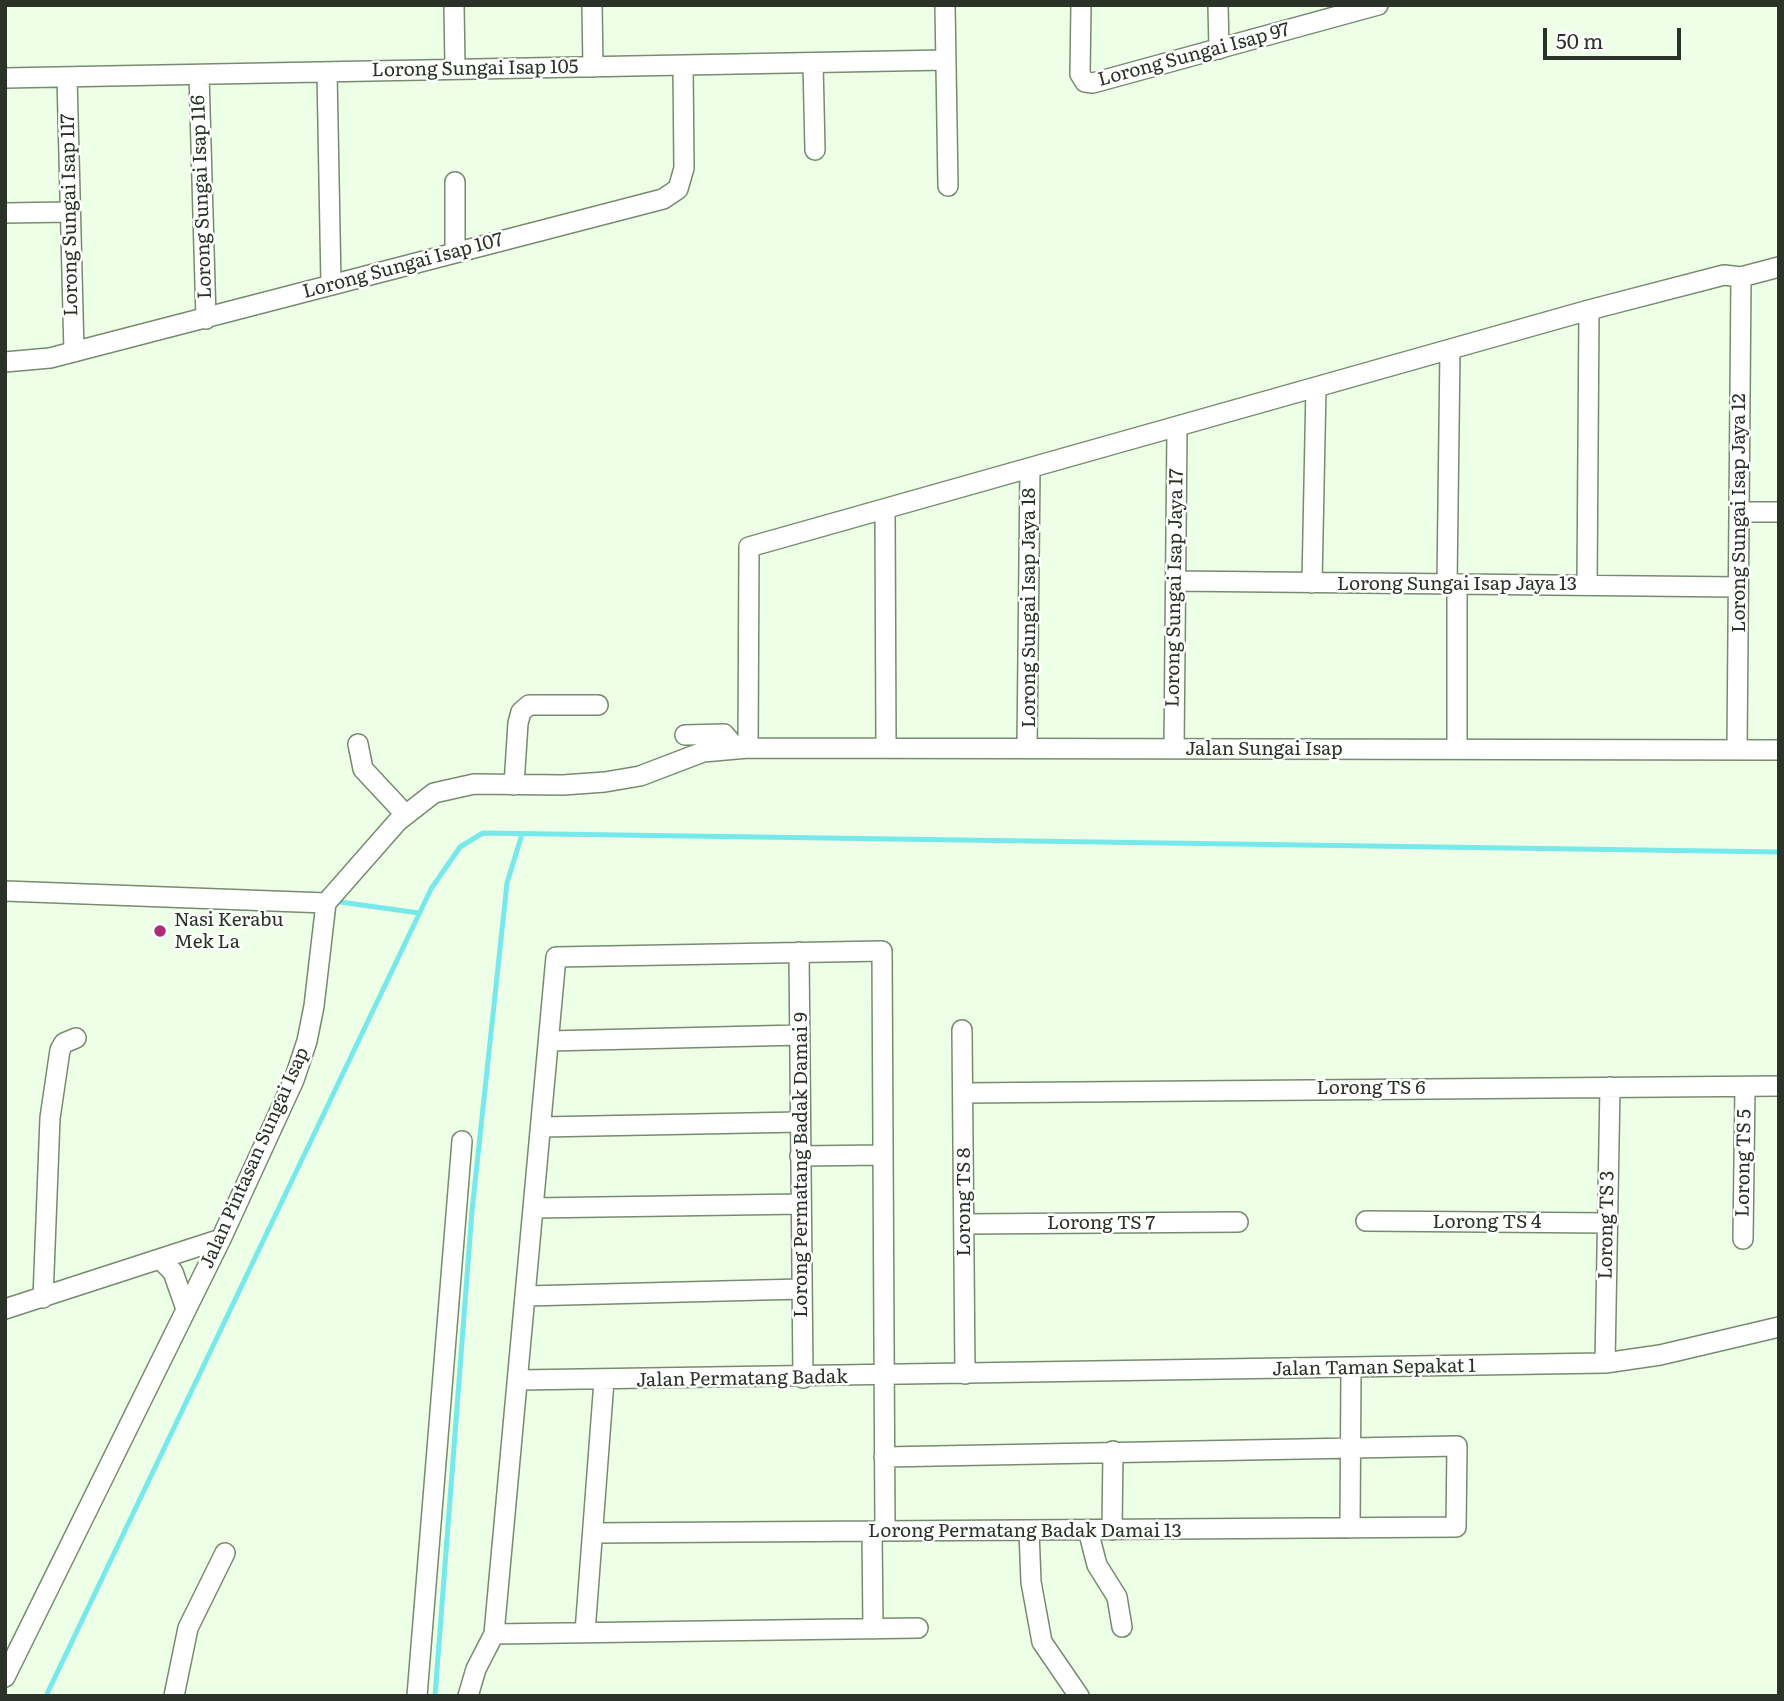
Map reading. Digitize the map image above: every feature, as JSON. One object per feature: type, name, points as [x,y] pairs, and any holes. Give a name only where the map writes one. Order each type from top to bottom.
[{"type":"street","points":[[454,5],[456,68]]},
{"type":"street","points":[[592,5],[593,66]]},
{"type":"street","points":[[945,5],[948,186]]},
{"type":"street","name":"Lorong Sungai Isap 97","points":[[1081,5],[1080,74],[1086,82],[1093,83],[1219,49],[1342,10],[1378,5]]},
{"type":"street","points":[[1218,5],[1219,49]]},
{"type":"street","name":"Lorong Sungai Isap 105","points":[[5,78],[945,60]]},
{"type":"street","points":[[813,63],[815,150]]},
{"type":"street","name":"Lorong Sungai Isap 107","points":[[5,362],[74,352],[671,196],[678,189],[684,169],[683,67]]},
{"type":"street","points":[[327,72],[331,285]]},
{"type":"street","name":"Lorong Sungai Isap 116","points":[[199,75],[206,319]]},
{"type":"street","name":"Lorong Sungai Isap 117","points":[[67,78],[74,352]]},
{"type":"street","points":[[455,182],[455,252]]},
{"type":"street","points":[[5,213],[69,212]]},
{"type":"street","points":[[742,748],[750,547],[1589,310],[1724,275],[1741,277],[1779,267]]},
{"type":"street","name":"Lorong Sungai Isap Jaya 12","points":[[1737,750],[1741,277]]},
{"type":"street","points":[[1587,585],[1589,310]]},
{"type":"street","points":[[1450,350],[1457,749]]},
{"type":"street","points":[[1312,583],[1316,387]]},
{"type":"street","name":"Lorong Sungai Isap Jaya 17","points":[[1174,749],[1177,428]]},
{"type":"street","name":"Lorong Sungai Isap Jaya 18","points":[[1027,748],[1030,468]]},
{"type":"street","points":[[885,510],[886,748]]},
{"type":"street","points":[[1739,512],[1779,512]]},
{"type":"street","name":"Lorong Sungai Isap Jaya 13","points":[[1176,581],[1738,587]]},
{"type":"street","points":[[514,785],[517,723],[529,705],[598,705]]},
{"type":"street","points":[[685,735],[724,734],[742,748]]},
{"type":"street","points":[[358,744],[363,769],[405,814]]},
{"type":"street","points":[[5,891],[326,903],[405,814],[434,793],[452,787],[605,782],[640,776],[704,752],[742,748]]},
{"type":"street","name":"Jalan Sungai Isap","points":[[742,748],[1779,750]]},
{"type":"street","name":"Jalan Pintasan Sungai Isap","points":[[5,1677],[221,1240],[294,1080],[307,1041],[326,903]]},
{"type":"street","points":[[468,1696],[475,1669],[494,1634],[556,957],[882,951],[884,1457],[873,1629]]},
{"type":"street","name":"Lorong Permatang Badak Damai 9","points":[[799,952],[803,1378]]},
{"type":"street","name":"Lorong TS 8","points":[[962,1030],[965,1374]]},
{"type":"street","points":[[549,1041],[800,1035]]},
{"type":"street","points":[[43,1298],[50,1118],[60,1051],[64,1043],[76,1038]]},
{"type":"street","name":"Lorong TS 6","points":[[963,1093],[1779,1086]]},
{"type":"street","name":"Lorong TS 3","points":[[1605,1363],[1610,1087]]},
{"type":"street","name":"Lorong TS 5","points":[[1743,1239],[1745,1087]]},
{"type":"street","points":[[541,1127],[800,1122]]},
{"type":"street","points":[[417,1696],[462,1141]]},
{"type":"street","points":[[800,1156],[883,1155]]},
{"type":"street","points":[[533,1208],[801,1204]]},
{"type":"street","name":"Lorong TS 4","points":[[1366,1221],[1607,1223]]},
{"type":"street","name":"Lorong TS 7","points":[[964,1224],[1238,1222]]},
{"type":"street","points":[[5,1309],[221,1240]]},
{"type":"street","points":[[160,1259],[173,1272],[187,1310]]},
{"type":"street","points":[[526,1296],[801,1290]]},
{"type":"street","name":"Jalan Taman Sepakat 1","points":[[965,1374],[1605,1363],[1660,1355],[1779,1327]]},
{"type":"street","points":[[1350,1528],[1351,1369]]},
{"type":"street","name":"Jalan Permatang Badak","points":[[519,1380],[604,1381],[965,1374]]},
{"type":"street","points":[[585,1632],[604,1381]]},
{"type":"street","points":[[884,1457],[1351,1447]]},
{"type":"street","name":"Lorong Permatang Badak Damai 13","points":[[593,1533],[1456,1527],[1457,1447],[1351,1447]]},
{"type":"street","points":[[1112,1530],[1113,1451]]},
{"type":"street","points":[[1088,1530],[1097,1565],[1117,1597],[1122,1627]]},
{"type":"street","points":[[1029,1531],[1031,1582],[1042,1642],[1079,1696]]},
{"type":"street","points":[[174,1696],[188,1628],[225,1553]]},
{"type":"street","points":[[494,1634],[918,1628]]},
{"type":"waterway","points":[[46,1696],[431,889],[460,847],[483,833],[1779,852]]},
{"type":"waterway","points":[[435,1696],[472,1211],[507,883],[522,834]]},
{"type":"waterway","points":[[333,901],[419,913]]},
{"type":"place","name":"Nasi Kerabu Mek La","points":[[160,931]]}]
